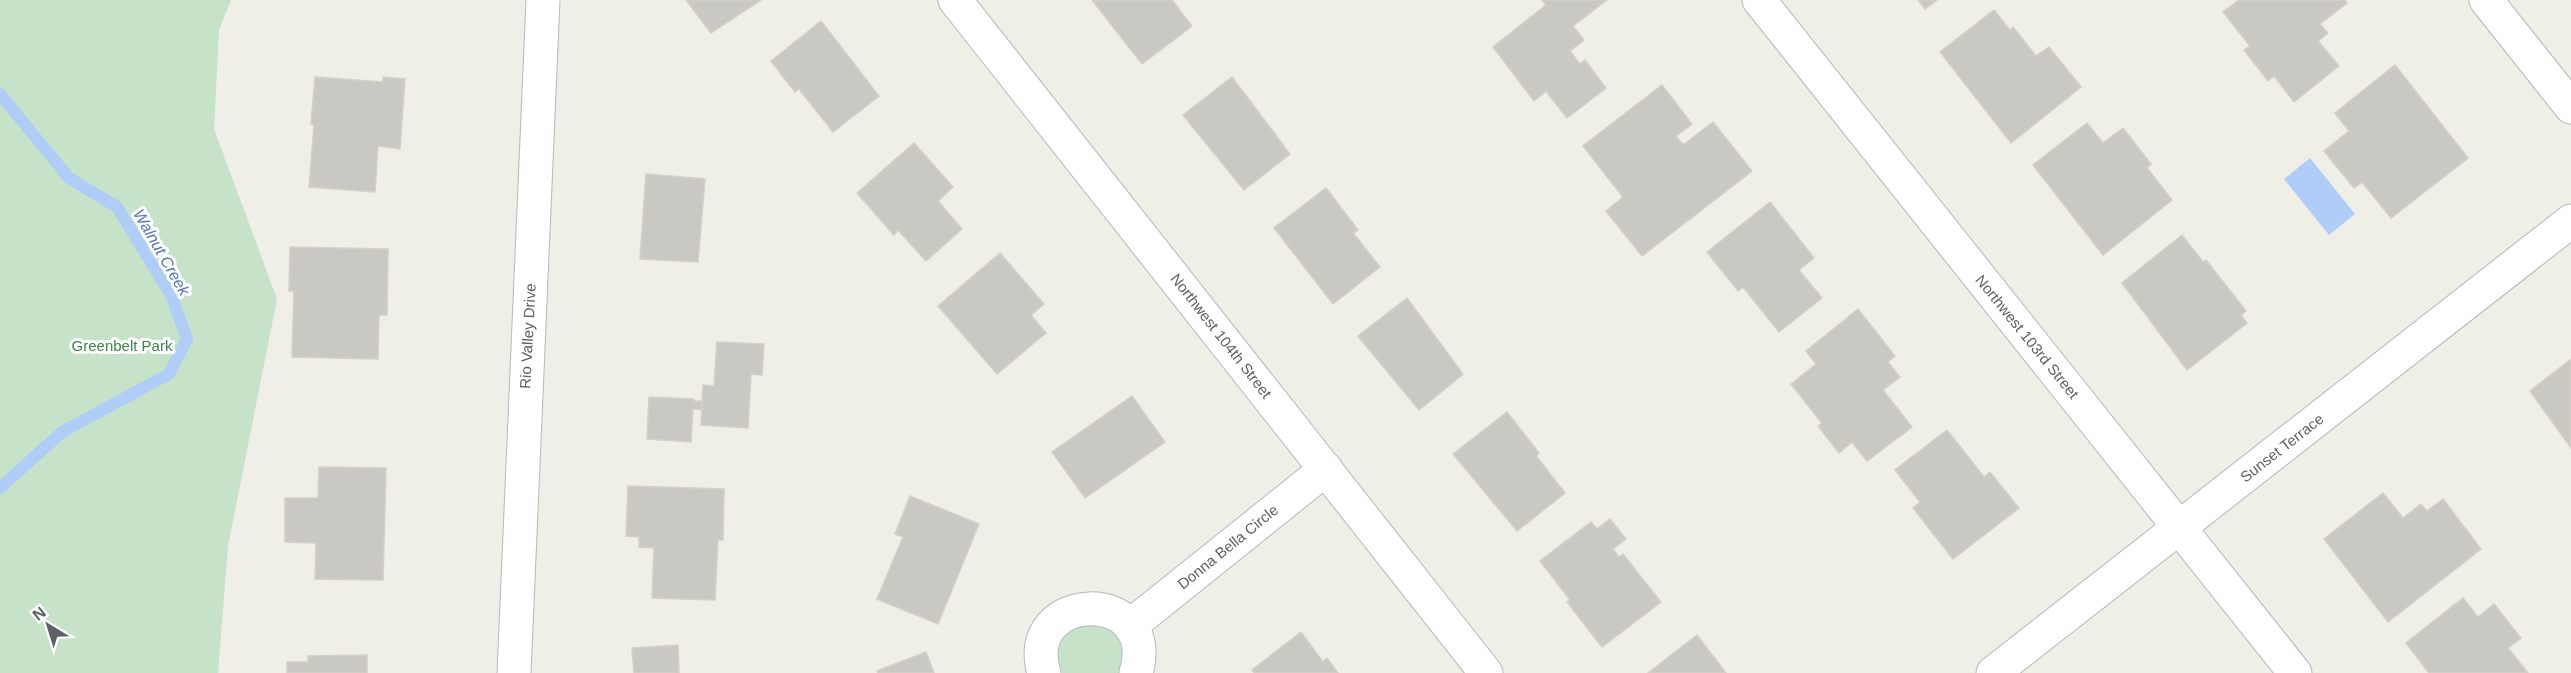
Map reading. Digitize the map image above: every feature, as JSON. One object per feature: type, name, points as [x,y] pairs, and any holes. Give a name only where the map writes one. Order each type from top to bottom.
[{"type":"street","name":"Rio Valley Drive","points":[[513,673],[543,0]]},
{"type":"street","name":"Northwest 104th Street","points":[[956,0],[1486,673]]},
{"type":"street","name":"Northwest 103rd Street","points":[[1760,0],[2295,673]]},
{"type":"street","points":[[2486,0],[2571,107]]},
{"type":"street","name":"Sunset Terrace","points":[[1993,673],[2571,221]]},
{"type":"street","name":"Donna Bella Circle","points":[[1130,626],[1326,469]]},
{"type":"street","points":[[1044,673],[1041,651],[1047,633],[1060,618],[1077,609],[1096,607],[1114,613],[1130,626],[1138,643],[1140,662],[1136,673]]},
{"type":"green space","name":"Greenbelt Park","points":[[0,0],[231,0],[219,30],[214,129],[277,299],[228,546],[218,673],[0,673]]},
{"type":"green space","points":[[1093,624],[1108,628],[1117,637],[1123,655],[1119,673],[1062,673],[1059,654],[1063,640],[1075,629]]},
{"type":"water","points":[[2310,158],[2355,214],[2329,235],[2284,179]]},
{"type":"building","points":[[686,0],[761,0],[711,33]]},
{"type":"building","points":[[1092,0],[1172,0],[1192,26],[1142,64]]},
{"type":"building","points":[[1542,0],[1607,0],[1573,26],[1584,40],[1570,51],[1580,64],[1585,60],[1606,88],[1567,118],[1546,91],[1534,101],[1493,47],[1546,5]]},
{"type":"building","points":[[1918,0],[1937,0],[1925,9]]},
{"type":"building","points":[[2239,0],[2345,0],[2347,3],[2320,24],[2328,33],[2318,41],[2339,66],[2294,102],[2274,76],[2268,81],[2244,50],[2250,46],[2223,12]]},
{"type":"building","points":[[1994,10],[2010,30],[2013,27],[2036,56],[2049,47],[2081,87],[2011,143],[1940,52]]},
{"type":"building","points":[[821,21],[879,96],[833,132],[799,89],[795,92],[771,61]]},
{"type":"building","points":[[2395,65],[2468,158],[2391,218],[2362,182],[2354,188],[2324,151],[2349,131],[2335,113]]},
{"type":"building","points":[[315,77],[383,82],[383,77],[405,79],[400,149],[378,146],[375,192],[309,187]]},
{"type":"building","points":[[1232,77],[1290,154],[1244,190],[1183,115]]},
{"type":"building","points":[[1662,85],[1692,124],[1676,136],[1683,145],[1713,122],[1752,171],[1642,256],[1606,211],[1623,197],[1583,146]]},
{"type":"building","points":[[2087,123],[2103,143],[2123,128],[2151,164],[2147,168],[2172,200],[2103,255],[2033,165]]},
{"type":"building","points":[[914,143],[953,187],[938,201],[962,229],[926,261],[898,230],[894,235],[857,193]]},
{"type":"building","points":[[646,174],[705,179],[698,262],[640,259]]},
{"type":"building","points":[[1326,188],[1358,230],[1353,233],[1380,267],[1333,304],[1274,228]]},
{"type":"building","points":[[1770,202],[1814,258],[1799,270],[1822,298],[1779,332],[1743,287],[1738,291],[1707,252]]},
{"type":"building","points":[[2182,235],[2203,262],[2206,260],[2246,311],[2241,315],[2247,323],[2187,370],[2122,283]]},
{"type":"building","points":[[290,247],[388,249],[387,315],[379,315],[378,359],[292,357],[294,291],[289,291]]},
{"type":"building","points":[[1000,253],[1044,304],[1031,315],[1046,333],[997,374],[938,306]]},
{"type":"building","points":[[1407,298],[1463,374],[1419,410],[1358,336]]},
{"type":"building","points":[[1858,309],[1895,356],[1888,362],[1900,377],[1883,390],[1912,427],[1867,461],[1852,442],[1839,453],[1818,426],[1822,423],[1791,384],[1816,364],[1806,351]]},
{"type":"building","points":[[717,342],[764,344],[762,375],[751,374],[748,428],[701,425],[703,385],[714,386]]},
{"type":"building","points":[[2571,359],[2571,448],[2530,391]]},
{"type":"building","points":[[1132,396],[1165,442],[1085,498],[1052,452]]},
{"type":"building","points":[[649,397],[702,401],[702,410],[693,409],[691,442],[647,439]]},
{"type":"building","points":[[1507,412],[1539,453],[1536,456],[1565,493],[1517,531],[1453,454]]},
{"type":"building","points":[[1947,430],[1984,477],[1990,472],[2019,508],[1953,559],[1913,508],[1920,502],[1895,470]]},
{"type":"building","points":[[319,467],[386,468],[383,580],[315,579],[316,543],[285,542],[285,498],[318,498]]},
{"type":"building","points":[[628,486],[724,489],[723,540],[718,540],[715,600],[652,598],[654,548],[639,547],[639,537],[626,536]]},
{"type":"building","points":[[2383,493],[2403,518],[2421,504],[2427,511],[2443,499],[2481,549],[2388,622],[2324,539]]},
{"type":"building","points":[[910,496],[979,524],[938,624],[877,599],[903,537],[895,534]]},
{"type":"building","points":[[1610,519],[1626,539],[1613,549],[1619,557],[1623,554],[1661,602],[1602,647],[1567,602],[1570,600],[1540,561],[1591,522],[1597,529]]},
{"type":"building","points":[[2463,598],[2478,617],[2494,604],[2521,638],[2508,648],[2528,673],[2429,673],[2406,643]]},
{"type":"building","points":[[1301,632],[1323,662],[1327,658],[1338,673],[1255,673],[1252,670]]},
{"type":"building","points":[[1697,635],[1726,673],[1648,673]]},
{"type":"building","points":[[678,645],[679,673],[634,673],[632,648]]},
{"type":"building","points":[[926,652],[934,673],[878,673],[877,671]]},
{"type":"building","points":[[367,655],[367,673],[287,673],[287,662],[308,662],[308,656]]},
{"type":"waterway","name":"Walnut Creek","points":[[0,94],[69,178],[117,207],[171,295],[187,339],[169,374],[62,432],[0,488]]}]
